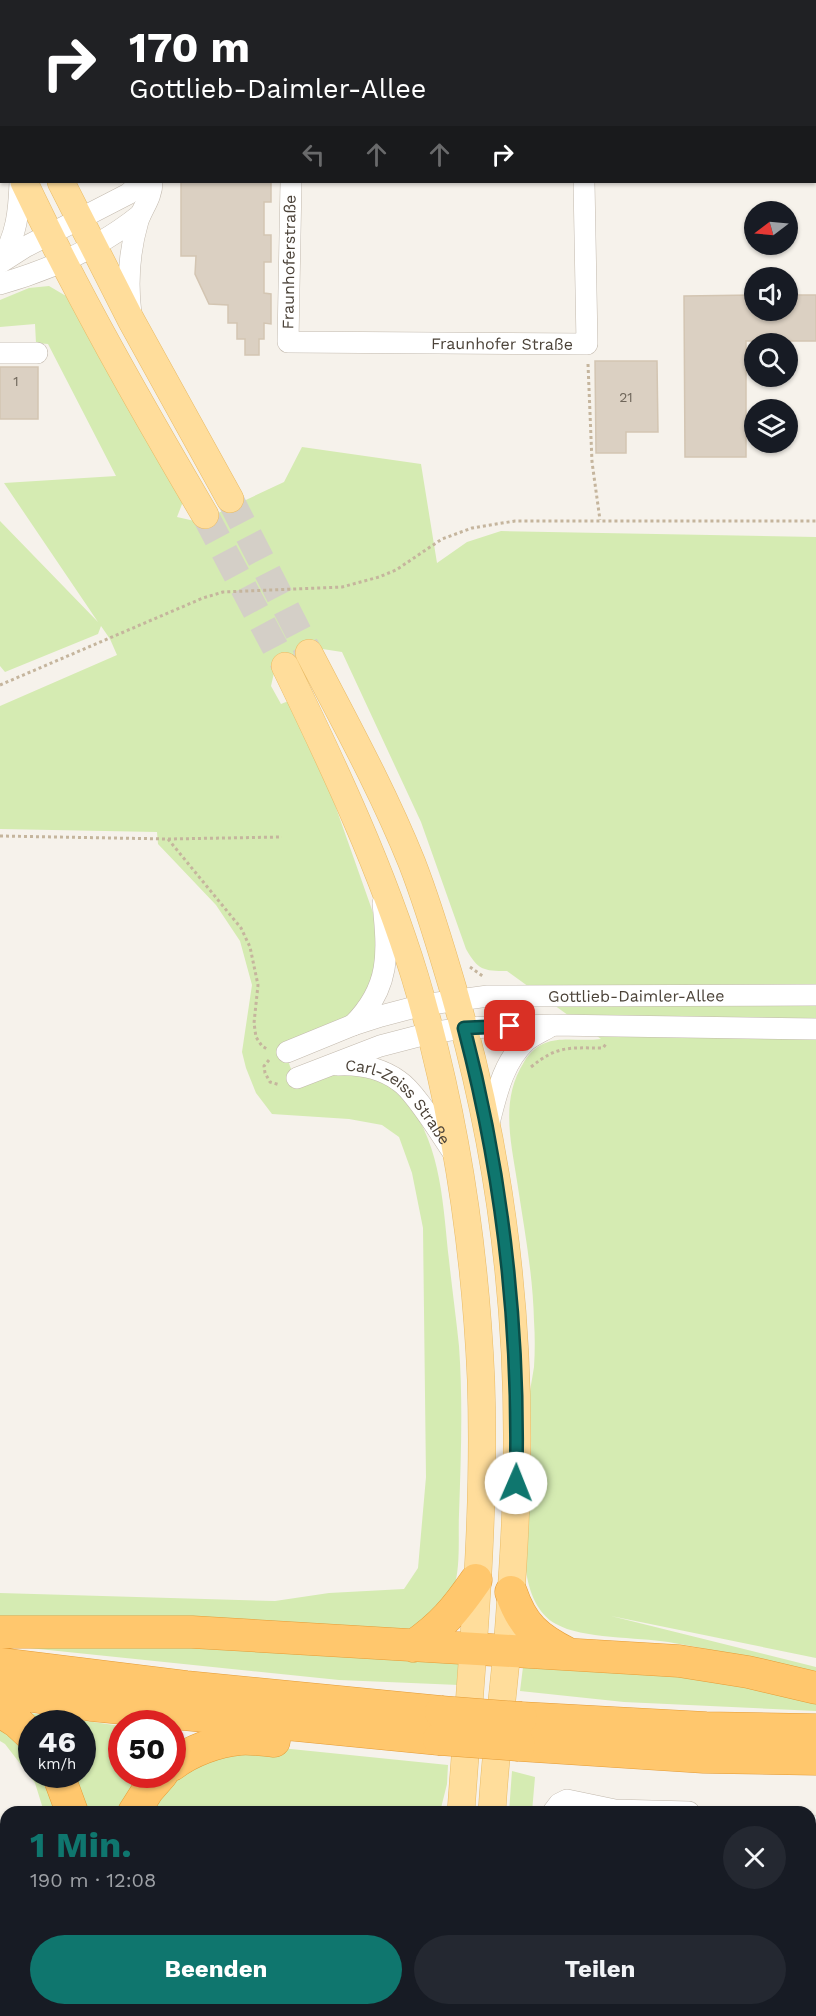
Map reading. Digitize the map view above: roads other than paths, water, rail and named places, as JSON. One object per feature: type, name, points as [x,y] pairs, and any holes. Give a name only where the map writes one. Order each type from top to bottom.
[{"type":"highway","points":[[413,1646],[432,1633],[453,1612],[476,1580]]},
{"type":"highway","points":[[511,1592],[517,1609],[530,1628],[550,1645],[567,1653]]},
{"type":"highway","points":[[0,1632],[192,1632],[506,1652],[567,1653],[708,1665],[816,1688]]},
{"type":"highway","points":[[0,1664],[186,1687],[434,1730]]},
{"type":"highway","points":[[0,1691],[91,1704],[434,1730],[520,1732],[706,1728],[816,1730]]},
{"type":"highway","points":[[0,1711],[18,1723]]},
{"type":"highway","points":[[186,1758],[200,1749],[240,1739],[373,1747],[434,1730]]},
{"type":"highway","points":[[520,1732],[704,1757],[816,1759]]},
{"type":"highway","points":[[63,1788],[70,1806]]},
{"type":"highway","points":[[139,1806],[150,1788]]},
{"type":"main road","points":[[23,183],[132,391],[205,515]]},
{"type":"main road","points":[[62,183],[131,320],[230,499]]},
{"type":"main road","points":[[309,653],[382,796],[412,864],[434,925],[464,1028],[488,1128],[505,1230],[516,1359],[517,1446],[511,1592],[493,1806]]},
{"type":"main road","points":[[285,666],[337,774],[380,878],[423,1005],[457,1158],[471,1251],[480,1370],[481,1492],[461,1806]]},
{"type":"street","points":[[0,262],[10,248],[22,183]]},
{"type":"street","points":[[0,262],[80,218],[128,195],[141,183]]},
{"type":"street","points":[[131,320],[128,296],[129,263],[140,215],[152,190],[152,183]]},
{"type":"street","name":"Fraunhoferstraße","points":[[288,342],[291,183]]},
{"type":"street","name":"Fraunhofer Straße","points":[[288,342],[587,344],[584,183]]},
{"type":"street","points":[[0,284],[63,261],[114,234],[140,215]]},
{"type":"street","points":[[0,353],[37,353]]},
{"type":"street","points":[[353,1025],[375,999],[384,975],[387,945],[380,878]]},
{"type":"street","name":"Gottlieb-Daimler-Allee","points":[[423,1005],[495,996],[816,995]]},
{"type":"street","points":[[287,1052],[353,1025],[423,1005]]},
{"type":"street","name":"Gottlieb-Daimler-Allee","points":[[488,1128],[506,1067],[527,1040],[552,1025]]},
{"type":"street","name":"Gottlieb-Daimler-Allee","points":[[430,1033],[464,1028],[552,1025],[816,1029]]},
{"type":"street","name":"Carl-Zeiss Straße","points":[[297,1078],[381,1046],[430,1033]]},
{"type":"street","name":"Carl-Zeiss Straße","points":[[328,1065],[356,1064],[399,1080],[457,1158]]},
{"type":"street","points":[[558,1806],[567,1800],[599,1806]]},
{"type":"tunnel","points":[[230,499],[309,653]]},
{"type":"tunnel","points":[[205,515],[285,666]]}]
